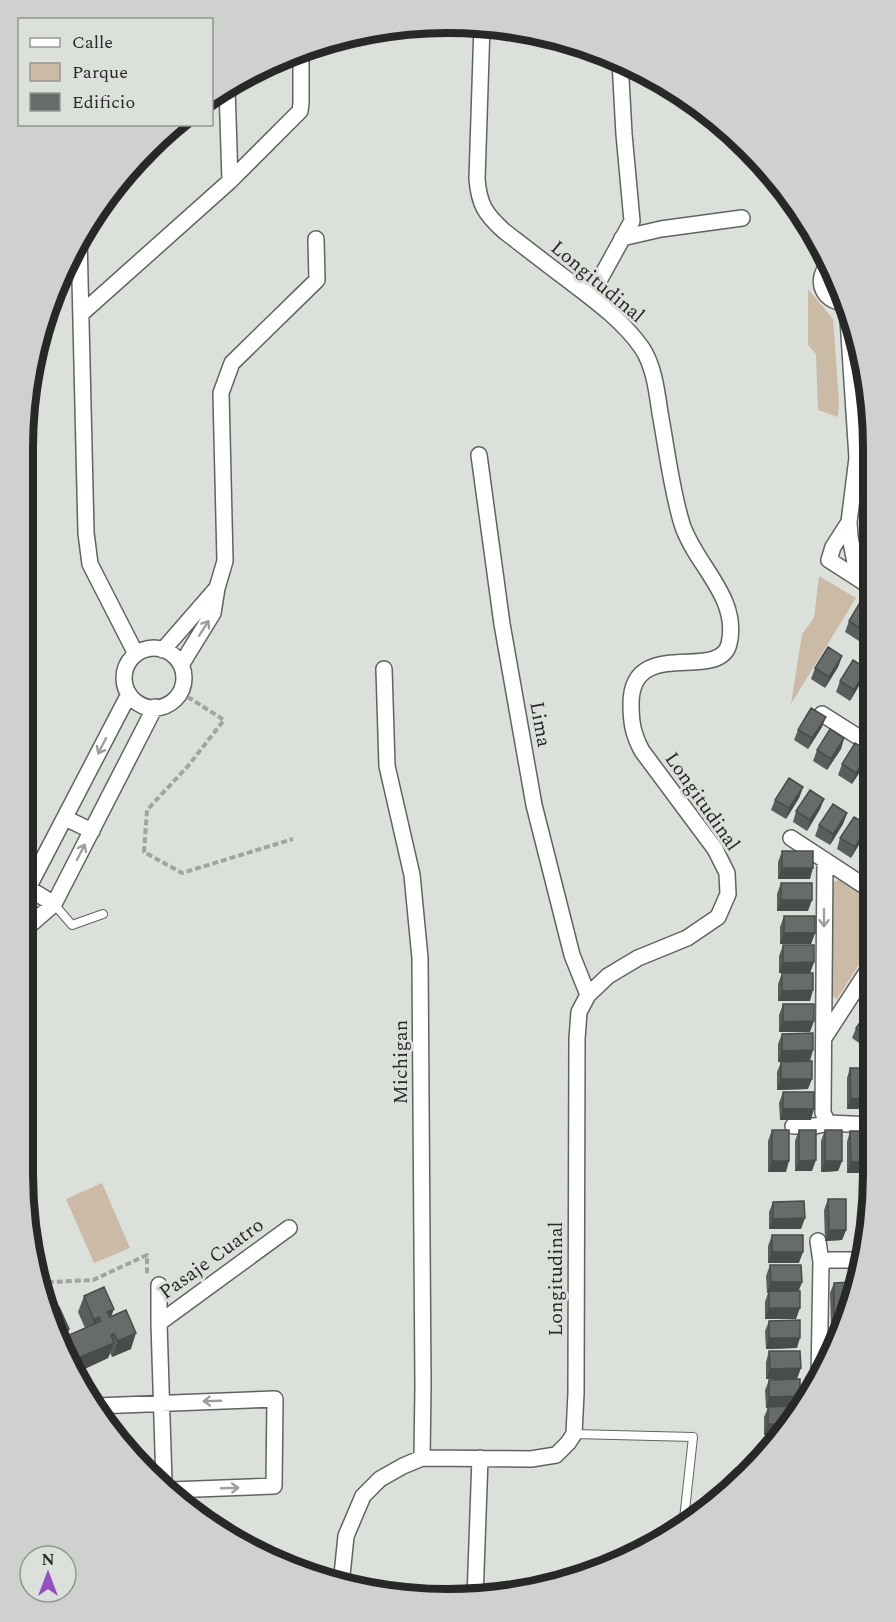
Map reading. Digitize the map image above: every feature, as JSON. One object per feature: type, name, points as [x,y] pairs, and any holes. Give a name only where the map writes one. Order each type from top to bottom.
[{"type":"street","name":"Longitudinal","points":[[482,35],[477,179],[482,204],[489,218],[590,297],[641,347],[657,392],[677,507],[683,527],[726,602],[730,617],[729,646],[721,657],[706,662],[676,662],[652,667],[638,676],[631,694],[634,735],[642,751],[715,849],[727,873],[728,894],[718,917],[687,938],[638,958],[608,976],[588,995],[579,1012],[576,1039],[574,1434]]},
{"type":"street","points":[[81,314],[230,181],[300,111],[301,60]]},
{"type":"street","points":[[590,297],[632,221],[621,71]]},
{"type":"street","points":[[227,97],[230,181]]},
{"type":"street","points":[[622,238],[661,229],[742,218]]},
{"type":"street","points":[[181,665],[213,613],[225,561],[221,393],[232,363],[317,280],[316,239]]},
{"type":"street","points":[[80,257],[86,533],[90,564],[136,654]]},
{"type":"street","points":[[824,273],[822,285],[825,293],[836,302]]},
{"type":"street","points":[[849,342],[856,458],[849,522],[850,537],[863,580]]},
{"type":"street","name":"Lima","points":[[479,455],[502,624],[534,805],[572,955],[588,995]]},
{"type":"street","points":[[849,522],[833,547],[829,560],[863,582]]},
{"type":"street","points":[[163,650],[217,588]]},
{"type":"street","points":[[148,649],[163,650],[181,665],[184,682],[177,697],[164,707],[147,708],[132,700],[124,684],[125,668],[136,654],[148,649]]},
{"type":"street","name":"Michigan","points":[[384,669],[387,766],[412,875],[420,958],[422,1458]]},
{"type":"street","points":[[33,875],[129,694]]},
{"type":"street","points":[[33,922],[54,904],[155,707]]},
{"type":"street","points":[[822,714],[863,740]]},
{"type":"street","points":[[64,818],[92,831]]},
{"type":"street","points":[[791,838],[863,885]]},
{"type":"street","points":[[825,860],[823,1113],[828,1123]]},
{"type":"street","points":[[33,894],[54,904]]},
{"type":"street","points":[[824,1038],[863,978]]},
{"type":"street","points":[[793,1126],[815,1126],[828,1123],[863,1125]]},
{"type":"street","name":"Pasaje Cuatro","points":[[159,1323],[289,1228]]},
{"type":"street","points":[[818,1241],[821,1262],[819,1359]]},
{"type":"street","points":[[821,1262],[854,1260]]},
{"type":"street","points":[[159,1285],[164,1476]]},
{"type":"street","points":[[103,1406],[275,1399],[274,1486],[179,1490]]},
{"type":"street","points":[[342,1575],[346,1536],[363,1496],[380,1479],[422,1458],[531,1459],[556,1455],[574,1434]]},
{"type":"street","points":[[475,1588],[480,1458]]},
{"type":"lane","points":[[54,904],[72,925],[103,914]]},
{"type":"lane","points":[[574,1434],[693,1437],[684,1516]]},
{"type":"path","points":[[180,692],[224,720],[188,766],[147,810],[144,852],[182,873],[293,839]]},
{"type":"path","points":[[48,1284],[93,1280],[147,1256]]},
{"type":"green space","points":[[808,289],[833,319],[839,401],[838,417],[818,410],[816,354],[808,345]]},
{"type":"green space","points":[[863,466],[863,518],[858,518]]},
{"type":"green space","points":[[819,576],[856,598],[791,704],[802,634],[814,618]]},
{"type":"green space","points":[[842,879],[863,892],[863,958],[837,999],[832,996],[833,882]]},
{"type":"green space","points":[[102,1183],[130,1248],[94,1263],[66,1199]]},
{"type":"building","points":[[862,599],[863,630],[849,621]]},
{"type":"building","points":[[828,647],[842,656],[829,677],[815,668]]},
{"type":"building","points":[[853,660],[863,666],[863,675],[854,690],[840,681]]},
{"type":"building","points":[[811,708],[826,717],[812,738],[798,730]]},
{"type":"building","points":[[830,729],[844,738],[831,759],[817,750]]},
{"type":"building","points":[[855,743],[863,748],[863,762],[856,773],[842,764]]},
{"type":"building","points":[[789,778],[803,787],[789,808],[775,800]]},
{"type":"building","points":[[810,790],[824,799],[810,820],[796,811]]},
{"type":"building","points":[[833,804],[847,813],[833,834],[819,825]]},
{"type":"building","points":[[854,817],[863,822],[863,833],[855,847],[840,838]]},
{"type":"building","points":[[782,851],[813,851],[813,868],[782,868]]},
{"type":"building","points":[[781,883],[812,883],[812,900],[781,900]]},
{"type":"building","points":[[784,916],[815,916],[815,933],[784,933]]},
{"type":"building","points":[[783,945],[814,945],[814,962],[783,963]]},
{"type":"building","points":[[782,973],[813,973],[813,990],[782,991]]},
{"type":"building","points":[[783,1004],[814,1004],[814,1021],[783,1022]]},
{"type":"building","points":[[863,1018],[863,1033],[856,1028]]},
{"type":"building","points":[[813,1033],[813,1050],[782,1051],[782,1034]]},
{"type":"building","points":[[812,1061],[812,1079],[781,1079],[781,1062]]},
{"type":"building","points":[[850,1068],[863,1068],[863,1098],[851,1099]]},
{"type":"building","points":[[783,1092],[814,1092],[814,1109],[783,1109]]},
{"type":"building","points":[[772,1130],[789,1130],[789,1161],[772,1161]]},
{"type":"building","points":[[799,1130],[816,1130],[816,1160],[799,1161]]},
{"type":"building","points":[[825,1130],[842,1130],[842,1161],[825,1161]]},
{"type":"building","points":[[850,1131],[863,1131],[863,1162],[851,1162]]},
{"type":"building","points":[[828,1199],[846,1199],[846,1230],[829,1230]]},
{"type":"building","points":[[804,1201],[805,1218],[773,1219],[773,1202]]},
{"type":"building","points":[[772,1235],[803,1235],[803,1252],[772,1252]]},
{"type":"building","points":[[770,1265],[801,1265],[802,1282],[771,1282]]},
{"type":"building","points":[[849,1282],[839,1313],[834,1313],[834,1283]]},
{"type":"building","points":[[104,1287],[114,1309],[107,1312],[110,1317],[126,1310],[136,1333],[118,1341],[114,1334],[111,1335],[114,1343],[76,1359],[66,1336],[101,1321],[99,1317],[94,1320],[84,1296]]},
{"type":"building","points":[[769,1291],[800,1291],[800,1308],[769,1308]]},
{"type":"building","points":[[59,1307],[69,1329],[64,1331],[56,1308]]},
{"type":"building","points":[[800,1320],[800,1338],[769,1338],[769,1321]]},
{"type":"building","points":[[769,1351],[800,1351],[801,1368],[770,1369]]},
{"type":"building","points":[[800,1379],[800,1393],[798,1396],[769,1397],[769,1380]]},
{"type":"building","points":[[792,1406],[779,1424],[768,1424],[768,1407]]}]
